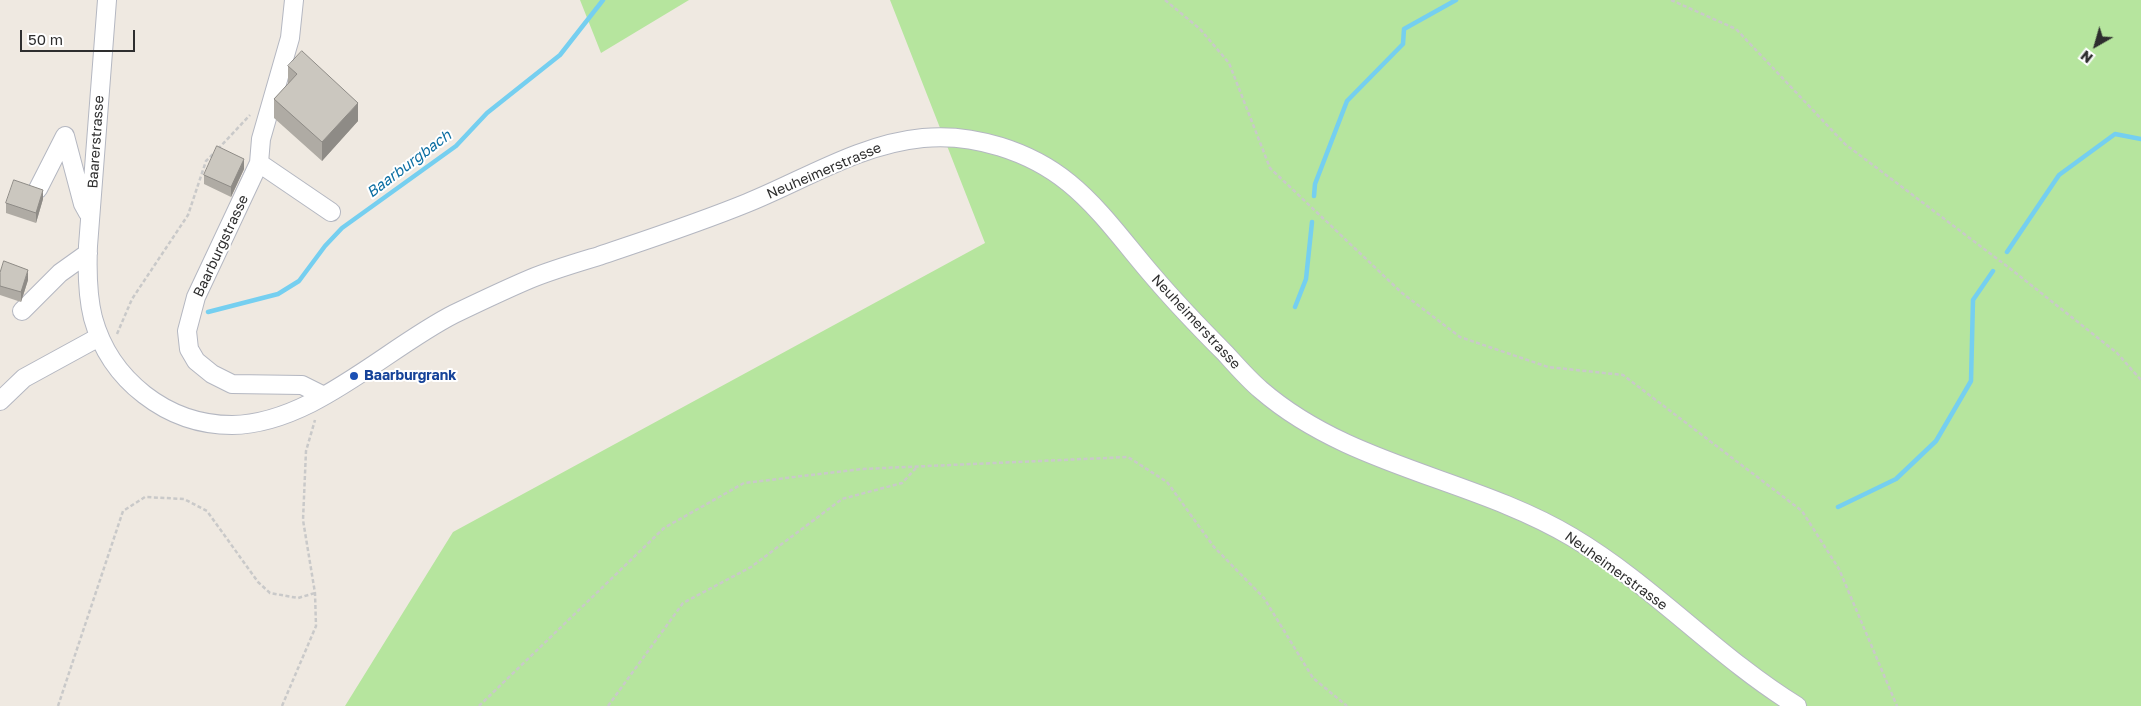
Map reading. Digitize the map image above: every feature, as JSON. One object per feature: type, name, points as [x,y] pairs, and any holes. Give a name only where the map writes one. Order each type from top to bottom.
[{"type":"street","name":"Baarerstrasse","points":[[87,284],[90,217],[107,0]]},
{"type":"street","name":"Baarburgstrasse","points":[[294,0],[290,38],[261,139],[259,163],[196,297],[187,331],[189,348],[196,361],[212,374],[232,384],[302,385],[322,396]]},
{"type":"street","points":[[38,189],[65,136],[83,204],[90,217]]},
{"type":"street","name":"Neuheimerstrasse","points":[[87,284],[92,314],[102,343],[120,372],[137,389],[159,406],[202,422],[234,425],[263,421],[296,409],[322,396],[448,317],[532,278],[678,230],[751,202],[882,145],[925,138],[962,139],[1000,147],[1036,161],[1069,183],[1099,213],[1157,281],[1260,390],[1300,419],[1352,447],[1520,511],[1573,537],[1798,706]]},
{"type":"street","points":[[259,163],[331,212]]},
{"type":"street","points":[[22,311],[60,273],[88,253]]},
{"type":"street","points":[[0,401],[24,378],[102,343]]},
{"type":"path","points":[[1165,0],[1200,29],[1229,63],[1270,168],[1402,292],[1460,337],[1548,367],[1623,375],[1712,441],[1802,512],[1839,569],[1897,706]]},
{"type":"path","points":[[1671,0],[1736,29],[1845,144],[2012,270],[2117,353],[2141,380]]},
{"type":"path","points":[[102,343],[117,334],[132,298],[188,215],[206,161],[254,111]]},
{"type":"path","points":[[282,706],[316,626],[316,593],[303,520],[306,451],[322,396]]},
{"type":"path","points":[[480,706],[664,528],[744,483],[862,469],[1128,457],[1167,482],[1214,547],[1264,598],[1313,678],[1347,706]]},
{"type":"path","points":[[608,706],[683,603],[751,567],[842,499],[902,483],[917,467]]},
{"type":"path","points":[[58,706],[123,511],[145,497],[184,499],[207,511],[258,582],[270,593],[298,598],[316,593]]},
{"type":"green space","points":[[580,0],[689,0],[601,53]]},
{"type":"green space","points":[[890,0],[2141,0],[2141,706],[345,706],[453,532],[985,243]]},
{"type":"building","points":[[302,51],[358,103],[322,142],[274,99],[297,74],[288,66]]},
{"type":"building","points":[[217,146],[244,159],[231,187],[204,175]]},
{"type":"building","points":[[14,180],[43,190],[36,213],[6,203]]},
{"type":"building","points":[[4,261],[28,270],[21,292],[0,286],[0,273]]},
{"type":"waterway","name":"Baarburgbach","points":[[208,312],[278,294],[299,281],[325,246],[342,228],[456,146],[487,113],[560,55],[603,0]]},
{"type":"waterway","points":[[1314,196],[1315,184],[1347,101],[1403,44],[1404,29],[1456,0]]},
{"type":"waterway","points":[[2007,252],[2059,175],[2115,134],[2141,139]]},
{"type":"waterway","points":[[1295,307],[1306,279],[1312,222]]},
{"type":"waterway","points":[[1838,507],[1896,479],[1936,441],[1971,381],[1973,300],[1993,271]]},
{"type":"place","name":"Baarburgrank","points":[[354,376]]}]
